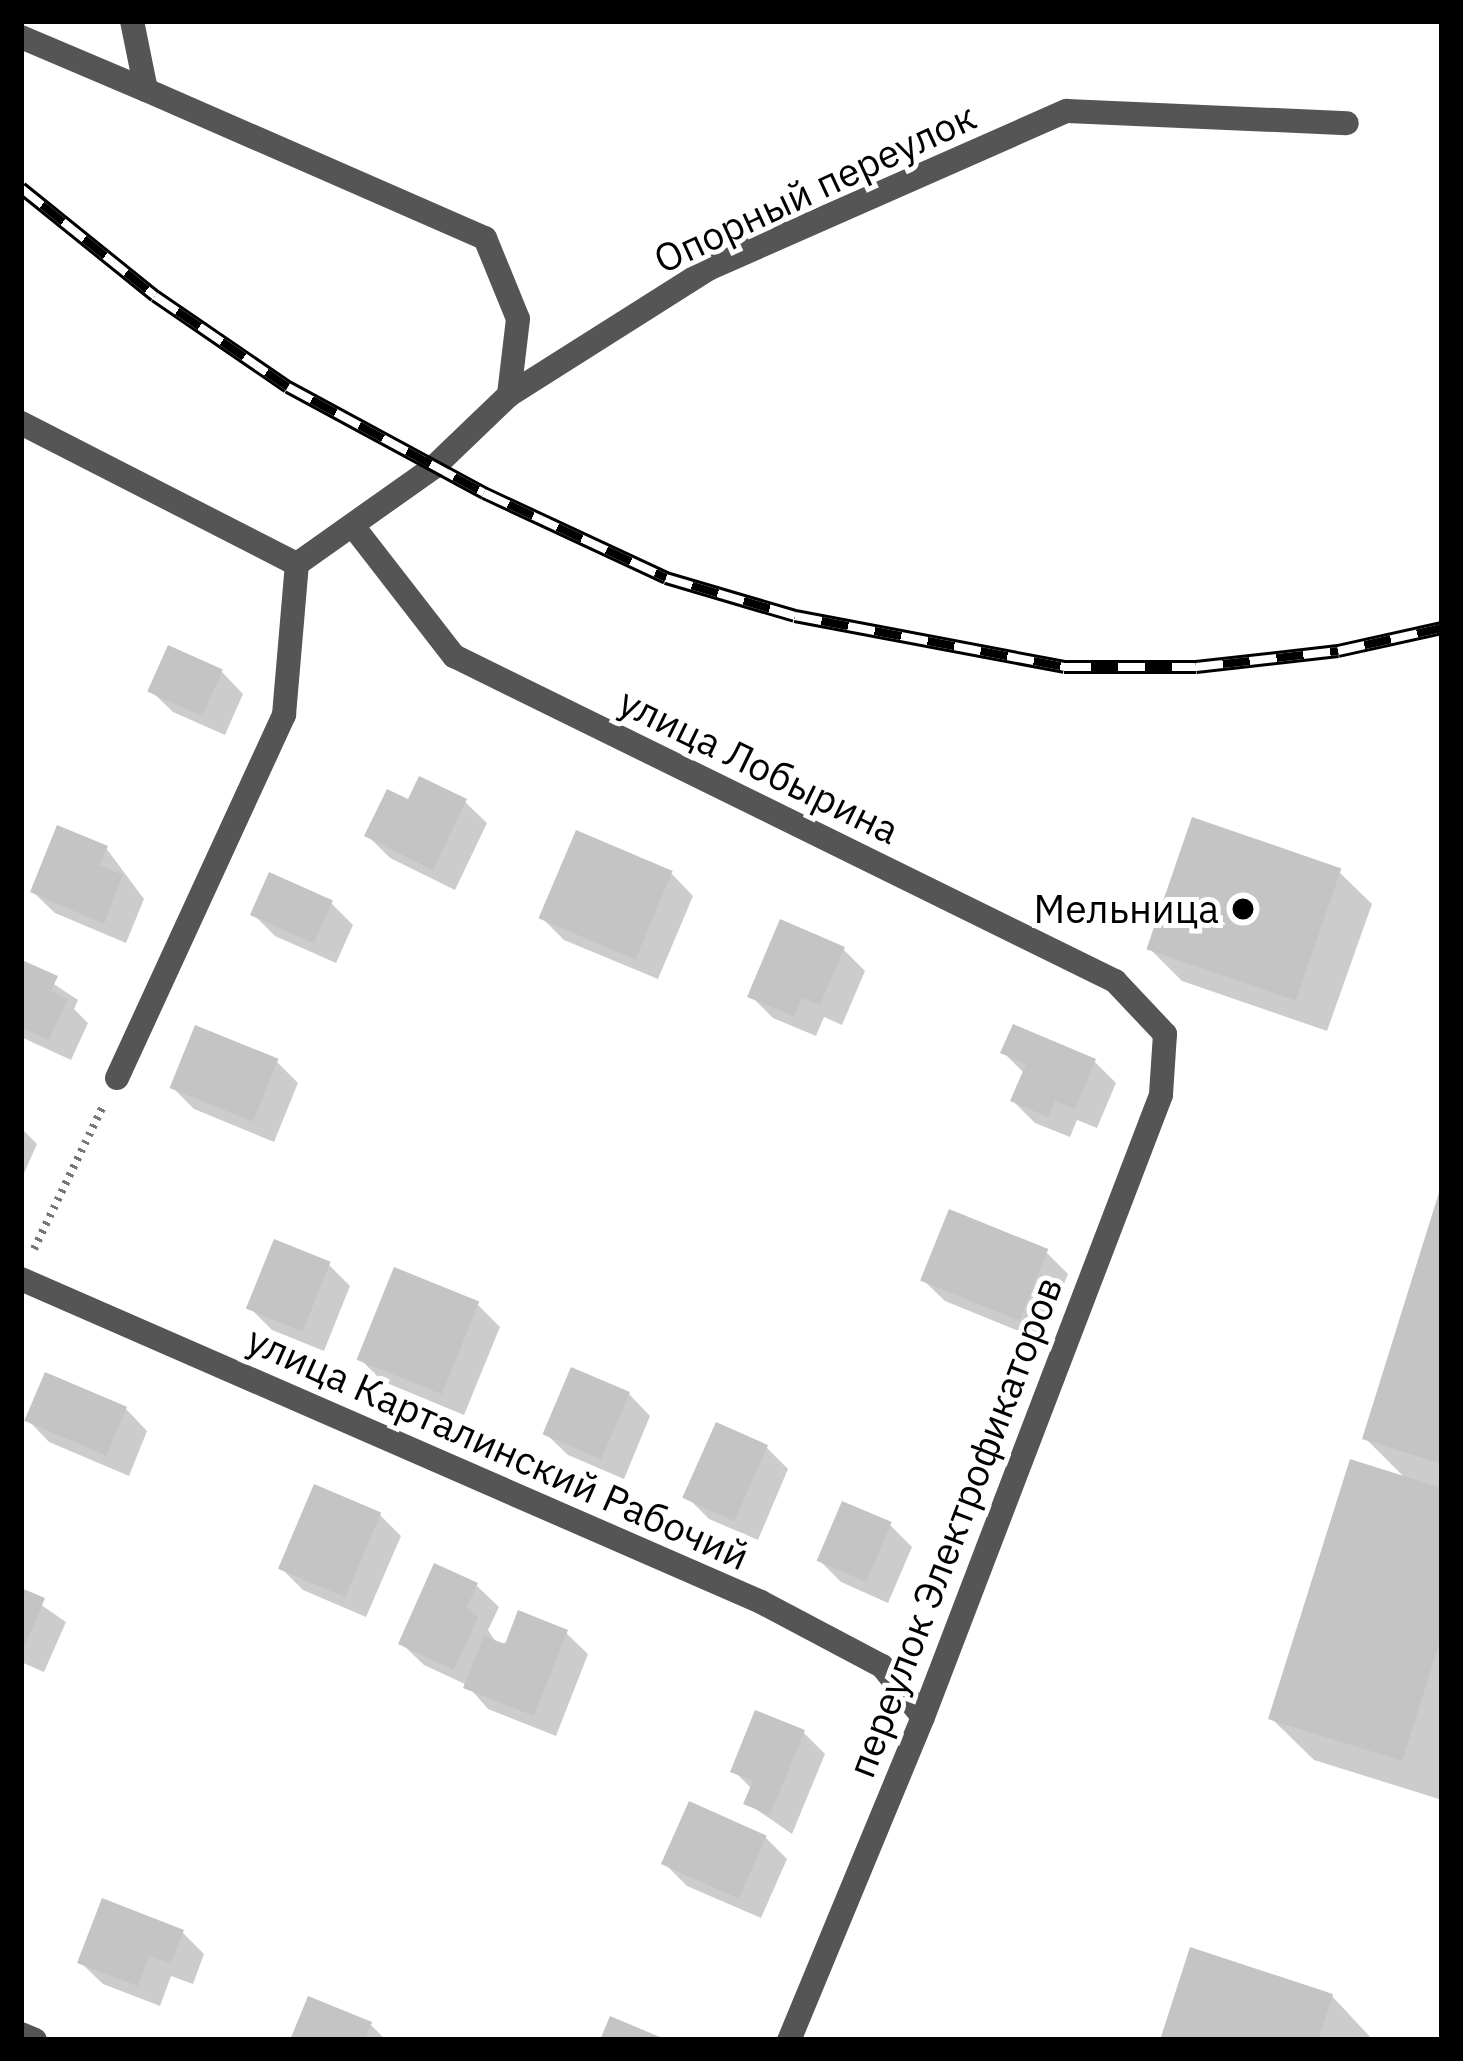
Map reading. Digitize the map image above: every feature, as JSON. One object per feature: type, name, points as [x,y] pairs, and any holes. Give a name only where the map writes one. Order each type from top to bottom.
[{"type":"street","points":[[132,21],[146,90]]},
{"type":"street","points":[[21,37],[485,238],[518,319],[508,395]]},
{"type":"street","name":"Опорный переулок","points":[[297,564],[434,467],[508,395],[708,269],[1067,111],[1347,123]]},
{"type":"street","points":[[21,423],[297,564],[284,715],[116,1078]]},
{"type":"street","name":"улица Лобырина","points":[[353,526],[454,656],[1115,981],[1165,1034]]},
{"type":"street","name":"переулок Электрофикаторов","points":[[789,2040],[923,1717],[1161,1095],[1165,1034]]},
{"type":"street","name":"улица Карталинский Рабочий","points":[[26,1268],[761,1603],[881,1666],[923,1717]]},
{"type":"street","points":[[21,2034],[34,2040]]},
{"type":"path","points":[[26,1268],[116,1078]]},
{"type":"building","points":[[168,645],[223,669],[202,716],[147,692]]},
{"type":"building","points":[[419,776],[467,799],[433,870],[364,836],[387,789],[408,799]]},
{"type":"building","name":"Мельница","points":[[1192,817],[1341,868],[1296,1001],[1146,949]]},
{"type":"building","points":[[57,825],[108,846],[99,865],[123,875],[104,924],[30,892]]},
{"type":"building","points":[[576,830],[673,871],[635,959],[538,918]]},
{"type":"building","points":[[269,872],[333,900],[314,943],[250,915]]},
{"type":"building","points":[[780,919],[845,947],[820,1005],[802,998],[794,1016],[747,997]]},
{"type":"building","points":[[24,961],[58,976],[51,991],[68,999],[49,1040],[21,1028]]},
{"type":"building","points":[[1013,1024],[1096,1059],[1075,1109],[1055,1101],[1048,1117],[1010,1101],[1026,1064],[1000,1053]]},
{"type":"building","points":[[195,1025],[278,1059],[253,1122],[170,1088]]},
{"type":"building","points":[[1442,1186],[1442,1464],[1362,1439]]},
{"type":"building","points":[[949,1209],[1048,1249],[1019,1320],[920,1280]]},
{"type":"building","points":[[274,1239],[331,1262],[302,1331],[246,1309]]},
{"type":"building","points":[[394,1267],[479,1301],[442,1394],[357,1360]]},
{"type":"building","points":[[571,1367],[630,1392],[601,1459],[542,1434]]},
{"type":"building","points":[[45,1372],[127,1407],[106,1456],[24,1421]]},
{"type":"building","points":[[716,1422],[768,1445],[734,1521],[682,1498]]},
{"type":"building","points":[[1350,1459],[1442,1488],[1442,1635],[1402,1761],[1268,1719]]},
{"type":"building","points":[[314,1484],[381,1513],[345,1597],[278,1569]]},
{"type":"building","points":[[842,1501],[892,1522],[866,1582],[817,1561]]},
{"type":"building","points":[[434,1563],[478,1583],[467,1607],[478,1617],[454,1670],[398,1644]]},
{"type":"building","points":[[21,1588],[45,1598],[21,1655]]},
{"type":"building","points":[[518,1610],[568,1630],[534,1716],[463,1688],[484,1636],[505,1644]]},
{"type":"building","points":[[755,1710],[805,1730],[770,1815],[743,1804],[753,1781],[730,1772]]},
{"type":"building","points":[[689,1801],[767,1836],[739,1899],[661,1864]]},
{"type":"building","points":[[102,1898],[184,1930],[171,1964],[149,1956],[138,1986],[77,1963]]},
{"type":"building","points":[[1190,1947],[1333,1994],[1318,2040],[1160,2040]]},
{"type":"building","points":[[308,1996],[372,2022],[365,2040],[290,2040]]},
{"type":"building","points":[[610,2016],[667,2040],[600,2040]]},
{"type":"railway","points":[[21,188],[155,296],[288,387],[484,493],[666,578],[795,616],[1064,667],[1196,667],[1338,651],[1442,628]]},
{"type":"place","name":"Мельница","points":[[1243,909]]}]
